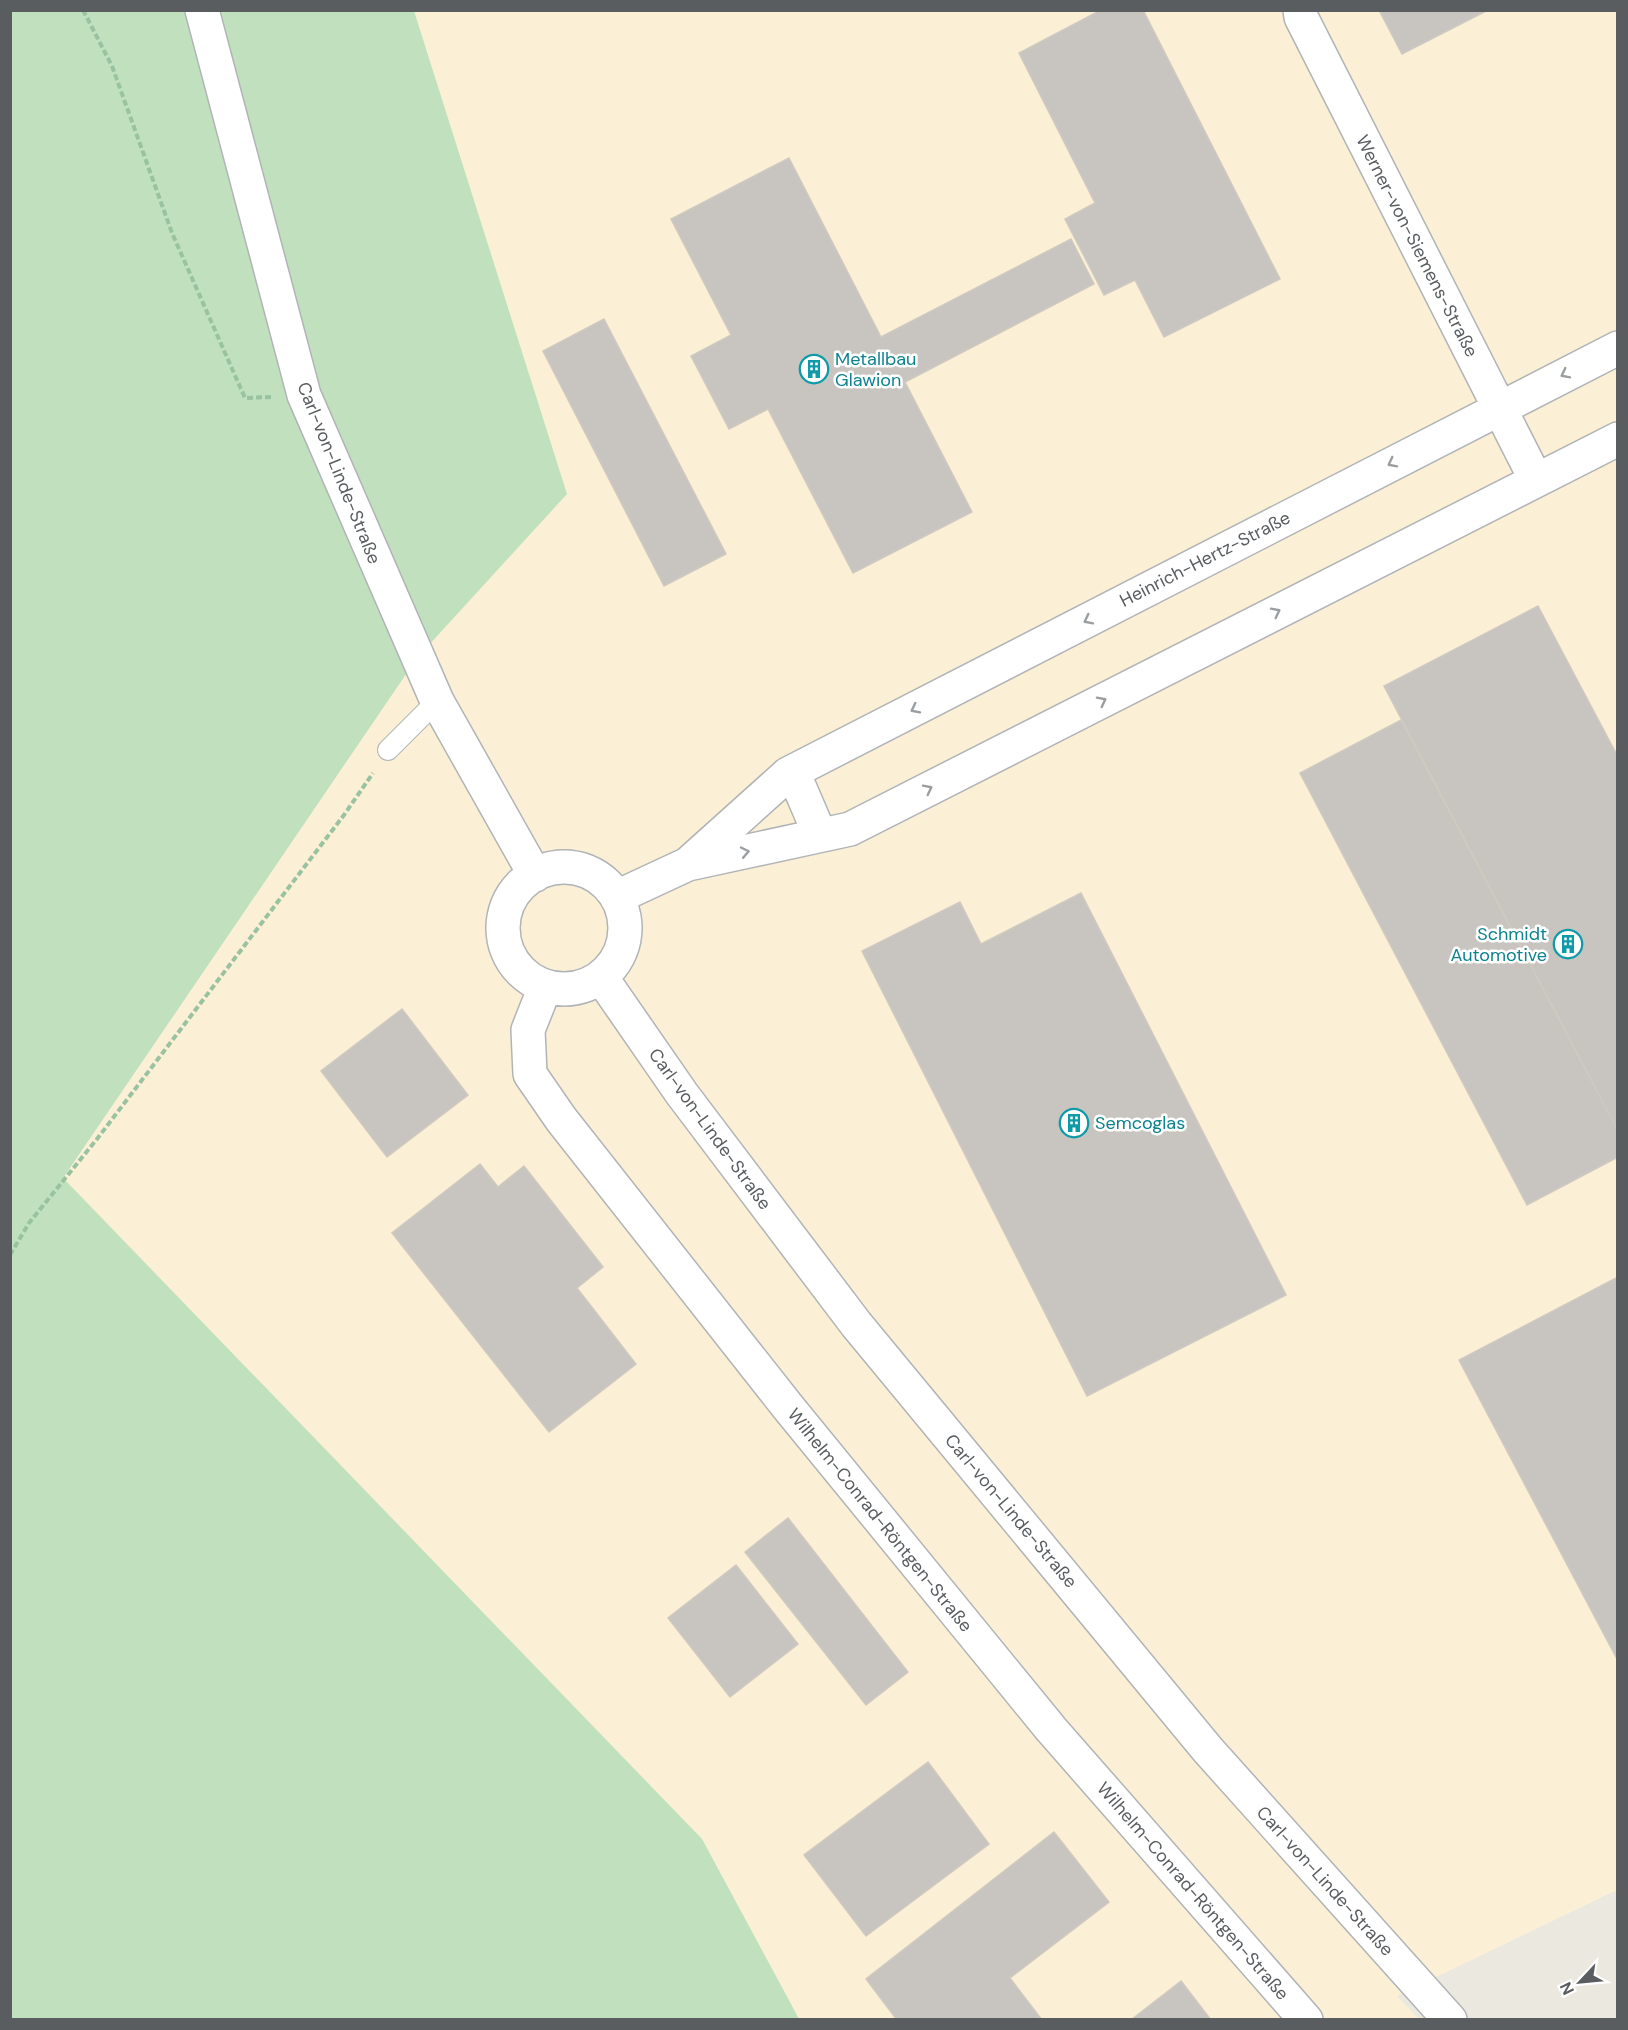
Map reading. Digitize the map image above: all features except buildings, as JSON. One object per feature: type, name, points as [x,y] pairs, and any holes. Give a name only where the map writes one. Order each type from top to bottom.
[{"type":"street","name":"Carl-von-Linde-Straße","points":[[202,10],[304,395],[437,701],[535,875]]},
{"type":"street","name":"Werner-von-Siemens-Straße","points":[[1300,10],[1536,480]]},
{"type":"street","name":"Heinrich-Hertz-Straße","points":[[688,864],[793,772],[1617,348]]},
{"type":"street","name":"Heinrich-Hertz-Straße","points":[[617,897],[688,864],[850,829],[1617,439]]},
{"type":"street","points":[[793,772],[820,835]]},
{"type":"street","points":[[571,867],[589,872],[605,882],[617,897],[624,914],[626,931],[622,949],[614,964],[601,977],[584,987],[565,990],[545,987],[527,977],[513,962],[505,944],[503,923],[508,904],[519,887],[535,875],[552,868],[571,867]]},
{"type":"street","name":"Carl-von-Linde-Straße","points":[[601,977],[682,1094],[856,1324],[1208,1750],[1450,2019]]},
{"type":"street","name":"Wilhelm-Conrad-Röntgen-Straße","points":[[545,987],[528,1030],[530,1074],[561,1119],[788,1407],[1052,1729],[1306,2019]]},
{"type":"lane","points":[[388,750],[437,701]]},
{"type":"path","points":[[82,10],[112,66],[172,233],[245,398],[304,395]]},
{"type":"path","points":[[10,1255],[29,1223],[97,1139],[344,815],[388,750]]},
{"type":"shaded area","points":[[414,11],[1617,11],[1617,1890],[1397,1996],[1419,2019],[799,2019],[702,1839],[63,1178],[417,658],[566,494]]},
{"type":"green space","points":[[11,11],[414,11],[567,494],[417,658],[63,1178],[702,1839],[799,2019],[11,2020]]},
{"type":"place","name":"Metallbau Glawion","points":[[814,369]]},
{"type":"place","name":"Schmidt Automotive","points":[[1568,944]]},
{"type":"place","name":"Semcoglas","points":[[1074,1123]]}]
